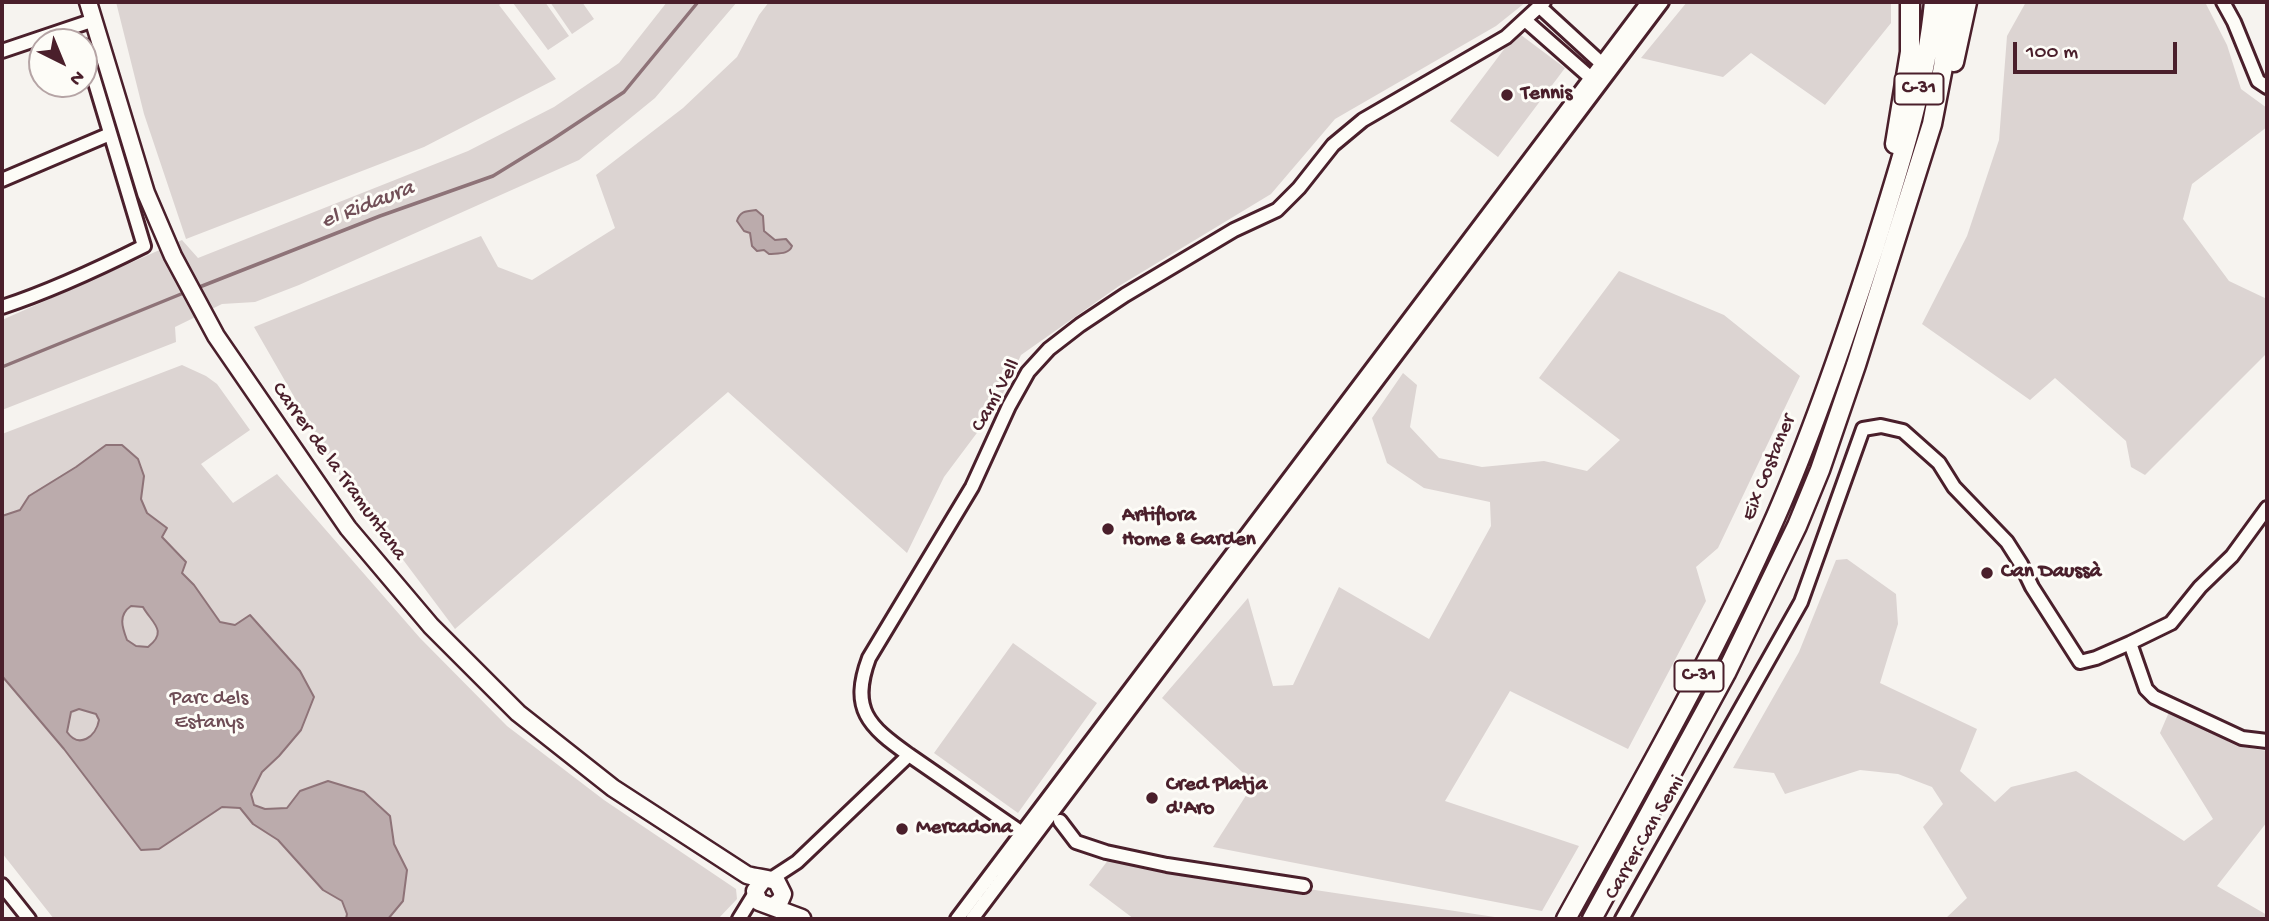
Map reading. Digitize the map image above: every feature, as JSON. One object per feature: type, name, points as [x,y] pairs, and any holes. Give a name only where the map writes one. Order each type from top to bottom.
[{"type":"highway","name":"C-31","points":[[1897,174],[1894,149],[1910,52],[1910,2]]},
{"type":"highway","name":"Eix Costaner","points":[[1566,919],[1706,663],[1776,517],[1831,374],[1897,174],[1915,108],[1934,2]]},
{"type":"highway","name":"C-31","points":[[1592,919],[1726,673],[1797,526],[1841,409],[1932,124],[1952,2]]},
{"type":"highway","name":"C-31","points":[[1932,124],[1941,111],[1968,2]]},
{"type":"main road","name":"Carrer de la Tramuntana","points":[[88,2],[146,192],[173,256],[216,336],[348,528],[431,626],[518,713],[613,788],[747,875],[768,892]]},
{"type":"main road","points":[[768,892],[803,919]]},
{"type":"street","points":[[957,919],[1648,2]]},
{"type":"street","points":[[972,919],[1662,2]]},
{"type":"street","points":[[2223,2],[2258,81],[2267,88]]},
{"type":"street","name":"Camí Vell","points":[[1022,833],[880,735],[861,702],[860,681],[869,658],[972,486],[1028,372],[1049,349],[1125,295],[1234,230],[1277,210],[1299,188],[1333,145],[1363,120],[1506,37],[1542,4],[1601,63]]},
{"type":"street","points":[[2,51],[93,20]]},
{"type":"street","points":[[1525,20],[1591,78]]},
{"type":"street","points":[[2,307],[83,275],[144,246],[98,94]]},
{"type":"street","points":[[2,180],[110,134]]},
{"type":"street","name":"Carrer Can Semi","points":[[1622,919],[1801,602],[1863,429],[1881,426],[1903,431],[1939,463],[1954,487],[2007,542],[2080,662],[2130,643]]},
{"type":"street","points":[[2267,508],[2232,556],[2200,587],[2171,623],[2130,643],[2146,689],[2154,697],[2242,738],[2267,741]]},
{"type":"street","points":[[741,917],[909,755]]},
{"type":"street","points":[[1060,821],[1076,842],[1105,852],[1167,865],[1304,886]]},
{"type":"street","points":[[2,885],[29,919]]},
{"type":"green space","points":[[116,2],[503,2],[499,5],[556,79],[424,147],[186,239],[144,114]]},
{"type":"green space","points":[[545,2],[569,36],[548,50],[513,3]]},
{"type":"green space","points":[[550,2],[582,2],[594,19],[572,34]]},
{"type":"green space","points":[[667,2],[737,2],[655,98],[579,160],[299,285],[255,302],[222,304],[175,327],[176,342],[2,410],[2,320],[182,240],[198,258],[468,151],[554,107],[619,63]]},
{"type":"green space","points":[[769,2],[1526,2],[1496,26],[1335,119],[1271,194],[1119,286],[1021,355],[997,406],[944,477],[907,553],[728,392],[455,629],[338,473],[254,327],[481,236],[498,267],[532,280],[615,228],[596,175],[683,108],[737,57],[759,15]]},
{"type":"green space","points":[[1687,2],[1891,2],[1891,23],[1825,105],[1751,53],[1723,77],[1641,58]]},
{"type":"green space","points":[[2026,2],[2205,2],[2227,45],[2241,89],[2267,108],[2267,127],[2192,184],[2183,219],[2229,281],[2267,299],[2267,353],[2145,475],[2131,467],[2126,441],[2055,378],[2030,400],[1922,324],[1967,236],[1999,140],[2007,36]]},
{"type":"green space","name":"Tennis","points":[[1517,32],[1565,68],[1498,157],[1450,121]]},
{"type":"green space","points":[[1619,271],[1724,315],[1800,376],[1718,548],[1696,567],[1706,601],[1628,749],[1510,691],[1445,801],[1579,846],[1542,911],[1213,847],[1254,783],[1162,698],[1248,598],[1273,686],[1293,685],[1339,587],[1429,639],[1491,526],[1490,502],[1424,488],[1387,463],[1372,418],[1403,373],[1417,385],[1410,427],[1439,458],[1482,467],[1544,461],[1587,471],[1620,440],[1539,378]]},
{"type":"green space","name":"Parc dels Estanys","points":[[182,365],[217,384],[250,430],[201,464],[233,503],[277,474],[420,638],[507,726],[604,800],[736,889],[737,899],[718,919],[54,919],[2,853],[2,434]]},
{"type":"green space","points":[[1847,559],[1896,594],[1898,624],[1880,683],[1977,729],[1960,771],[1995,802],[2011,787],[2076,771],[2184,841],[2213,819],[2160,733],[2169,712],[2237,746],[2267,751],[2267,822],[2217,886],[2267,915],[2267,919],[1945,919],[1967,898],[1923,827],[1943,804],[1932,787],[1898,774],[1860,770],[1785,794],[1774,773],[1733,768],[1799,652],[1836,560]]},
{"type":"green space","points":[[1013,643],[1097,703],[1018,813],[934,753]]},
{"type":"green space","points":[[1109,859],[1508,919],[1134,919],[1089,885]]},
{"type":"shaded area","points":[[756,210],[763,216],[764,231],[775,240],[786,239],[792,246],[788,251],[769,254],[764,250],[757,251],[752,246],[750,233],[744,231],[737,221],[744,212]]},
{"type":"shaded area","points":[[106,445],[122,445],[138,459],[144,476],[141,499],[147,513],[167,528],[162,537],[186,562],[182,573],[194,585],[220,622],[235,625],[250,615],[300,671],[314,697],[301,730],[262,772],[251,794],[254,805],[265,809],[287,808],[300,791],[328,781],[364,792],[390,816],[394,844],[407,870],[403,901],[388,919],[346,919],[342,901],[323,890],[278,840],[253,824],[240,808],[222,807],[159,849],[141,850],[64,749],[2,676],[2,516],[20,510],[29,496]],"holes":[[[131,606],[143,607],[158,631],[148,647],[136,646],[127,640],[123,617]],[[79,709],[96,714],[99,720],[91,736],[82,740],[77,740],[67,732],[71,712]]]},
{"type":"waterway","name":"el Ridaura","points":[[197,288],[380,216],[493,176],[624,92],[698,2]]},
{"type":"waterway","name":"el Ridaura","points":[[2,367],[186,292]]},
{"type":"place","name":"Tennis","points":[[1507,95]]},
{"type":"place","name":"Artiflora Home & Garden","points":[[1108,529]]},
{"type":"place","name":"Can Daussà","points":[[1987,573]]},
{"type":"place","name":"Cred Platja d'Aro","points":[[1152,798]]},
{"type":"place","name":"Mercadona","points":[[902,829]]}]
